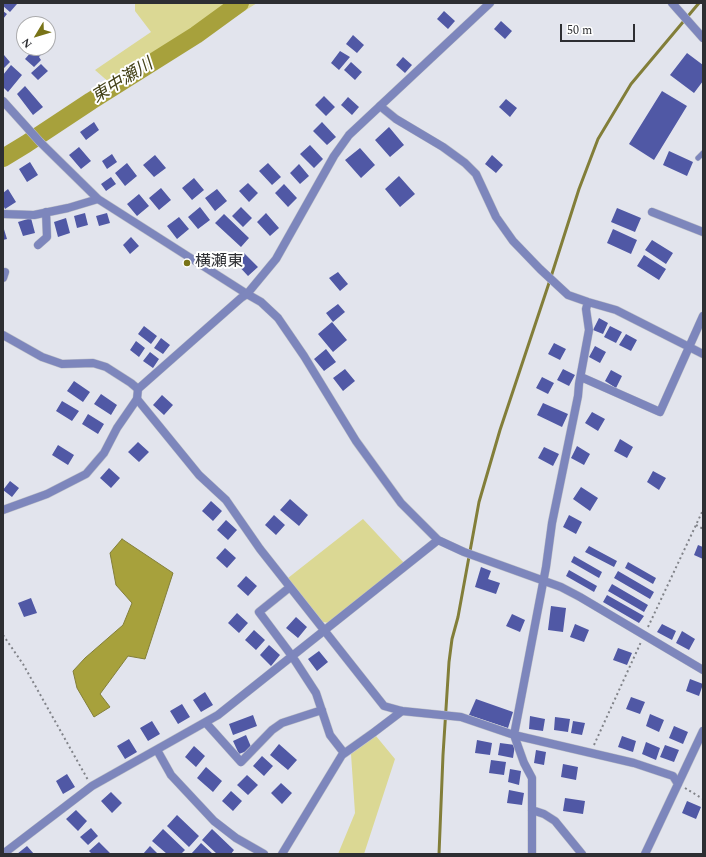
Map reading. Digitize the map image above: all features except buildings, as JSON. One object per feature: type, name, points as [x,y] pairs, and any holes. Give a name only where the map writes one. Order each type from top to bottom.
[{"type":"street","points":[[3,510],[46,494],[86,474],[104,453],[117,428],[137,399],[138,389],[247,294],[276,259],[334,156],[349,135],[490,3]]},
{"type":"street","points":[[672,3],[703,38]]},
{"type":"street","points":[[3,101],[40,142],[98,199],[261,302],[278,318],[304,356],[356,441],[396,497],[438,540],[464,552],[561,587],[703,670]]},
{"type":"street","points":[[380,106],[396,119],[443,147],[465,163],[476,174],[496,217],[512,241],[545,274],[568,294],[588,302],[616,310],[703,354]]},
{"type":"street","points":[[3,214],[34,215],[74,207],[98,199]]},
{"type":"street","points":[[38,245],[47,237],[46,212]]},
{"type":"street","points":[[652,212],[703,232]]},
{"type":"street","points":[[532,854],[532,778],[524,762],[514,735],[546,566],[552,523],[581,377],[589,330],[586,309],[588,302]]},
{"type":"street","points":[[581,377],[660,412],[703,316]]},
{"type":"street","points":[[3,335],[42,357],[62,364],[93,363],[106,367],[131,382],[138,389]]},
{"type":"street","points":[[137,399],[198,475],[226,500],[290,587],[384,706],[402,711],[461,716],[514,735],[634,763],[673,776],[678,784]]},
{"type":"street","points":[[3,854],[92,786],[218,715],[438,540]]},
{"type":"street","points":[[290,587],[259,612],[292,656],[316,693],[330,734],[344,753]]},
{"type":"street","points":[[206,723],[241,762],[277,726],[322,710]]},
{"type":"street","points":[[282,854],[342,755],[402,711]]},
{"type":"street","points":[[645,854],[703,731]]},
{"type":"street","points":[[157,750],[171,775],[214,821],[236,838],[264,854]]},
{"type":"street","points":[[532,810],[544,814],[555,822],[582,854]]},
{"type":"lane","points":[[698,158],[703,154]]},
{"type":"path","points":[[703,510],[696,525],[703,528]]},
{"type":"path","points":[[3,635],[23,664],[92,786]]},
{"type":"path","points":[[678,784],[703,799]]},
{"type":"shaded area","points":[[135,3],[257,3],[119,91],[95,70],[151,32],[135,11]]},
{"type":"shaded area","points":[[363,519],[405,564],[329,623],[323,622],[288,578]]},
{"type":"shaded area","points":[[122,539],[173,573],[145,659],[128,656],[100,694],[110,707],[94,717],[77,688],[73,671],[85,658],[123,625],[132,603],[116,585],[110,553]]},
{"type":"shaded area","points":[[376,736],[395,759],[364,854],[338,854],[355,813],[351,754]]},
{"type":"waterway","name":"東中瀬川","points":[[3,158],[196,35],[240,3]]},
{"type":"waterway","points":[[439,854],[443,755],[449,662],[452,639],[458,617],[479,502],[500,430],[579,189],[598,139],[631,84],[699,3]]},
{"type":"place","name":"横瀬東","points":[[187,263]]}]
